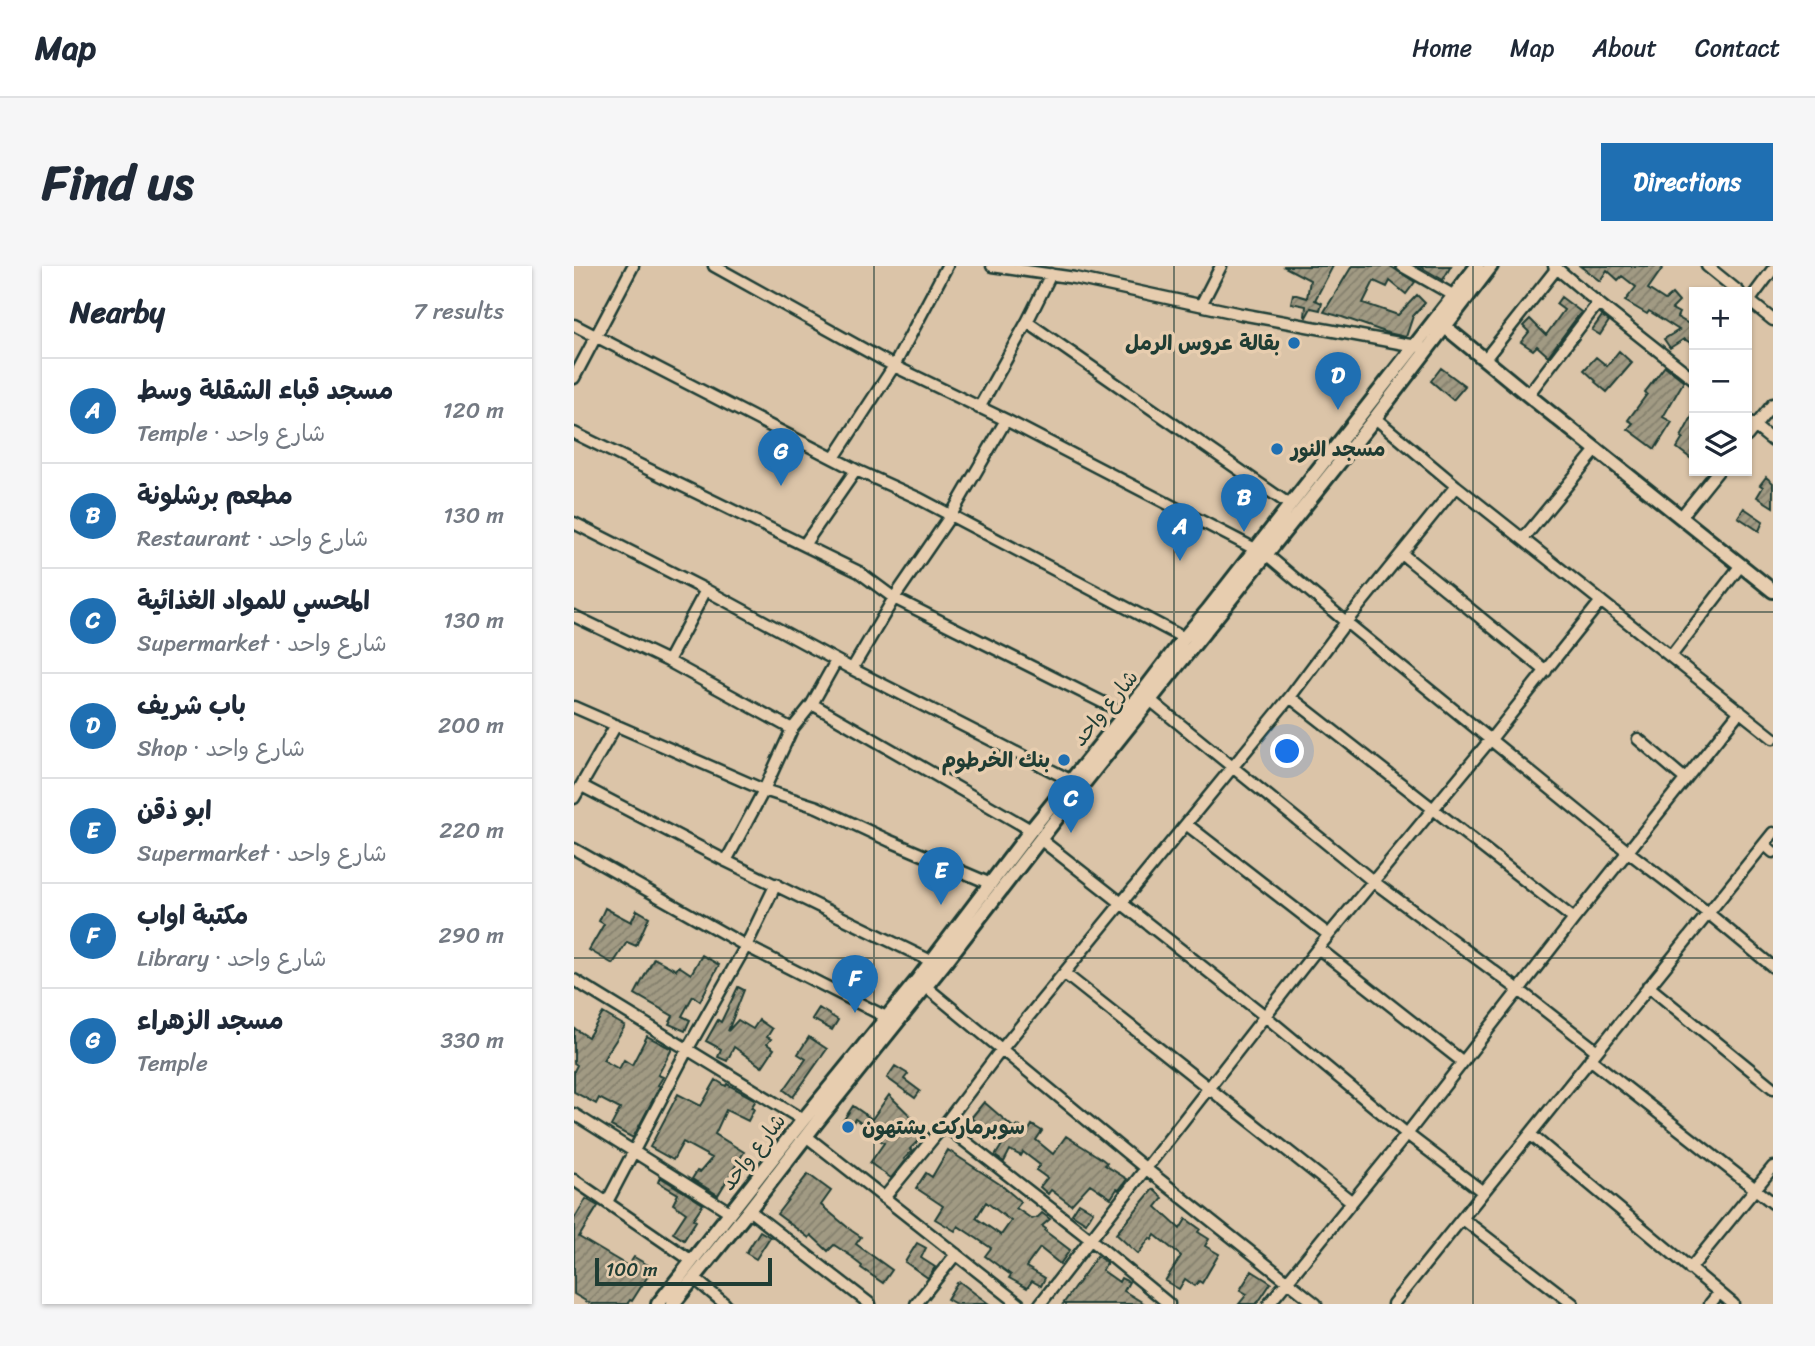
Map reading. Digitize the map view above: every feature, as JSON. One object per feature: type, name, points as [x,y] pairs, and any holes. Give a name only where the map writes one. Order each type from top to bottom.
[{"type":"street","points":[[574,378],[633,266]]},
{"type":"street","points":[[714,266],[894,366],[1006,420],[1260,552],[1773,967]]},
{"type":"street","points":[[834,458],[894,366],[947,266]]},
{"type":"street","points":[[992,266],[1075,278],[1427,348]]},
{"type":"street","points":[[1075,278],[1082,266]]},
{"type":"street","points":[[1201,305],[1221,266]]},
{"type":"street","points":[[1402,266],[1459,298]]},
{"type":"street","name":"شارع واحد","points":[[1459,298],[1477,266]]},
{"type":"street","name":"شارع واحد","points":[[1260,552],[1290,505],[1414,346],[1491,266]]},
{"type":"street","points":[[1707,266],[1733,287]]},
{"type":"street","points":[[1485,359],[1555,267],[1689,373]]},
{"type":"street","points":[[1752,295],[1773,269]]},
{"type":"street","points":[[979,408],[1051,274]]},
{"type":"street","points":[[1528,394],[1598,303]]},
{"type":"street","points":[[1752,305],[1773,320]]},
{"type":"street","points":[[1027,322],[1290,505]]},
{"type":"street","points":[[1440,322],[1773,591]]},
{"type":"street","name":"شارع واحد","points":[[673,1304],[694,1278],[730,1212],[931,961],[974,916],[991,884],[1150,700],[1260,552],[1375,418],[1427,348],[1440,322]]},
{"type":"street","points":[[574,325],[856,470],[918,498],[1184,638]]},
{"type":"street","points":[[1752,422],[1773,404]]},
{"type":"street","points":[[1375,418],[1773,738]]},
{"type":"street","points":[[852,670],[894,598],[951,515],[1006,420]]},
{"type":"street","points":[[1752,424],[1773,441]]},
{"type":"street","points":[[574,433],[859,572],[894,598],[1126,714]]},
{"type":"street","points":[[1523,539],[1597,449]]},
{"type":"street","points":[[804,545],[856,470]]},
{"type":"street","points":[[1681,517],[1714,476]]},
{"type":"street","points":[[884,1198],[1001,1050],[1290,697],[1346,622],[1456,485]]},
{"type":"street","points":[[574,523],[706,590],[852,670],[1072,781]]},
{"type":"street","points":[[1402,554],[1546,670]]},
{"type":"street","points":[[1671,656],[1741,565]]},
{"type":"street","points":[[668,661],[706,590]]},
{"type":"street","points":[[1040,1304],[1318,948],[1601,601]]},
{"type":"street","name":"شارع واحد","points":[[658,1304],[692,1261],[712,1246],[749,1210],[925,986],[1036,835],[1072,781],[1184,638],[1213,614]]},
{"type":"street","points":[[574,616],[668,661],[792,729]]},
{"type":"street","points":[[726,861],[764,790],[792,729],[812,704],[836,661]]},
{"type":"street","points":[[1290,697],[1574,919]]},
{"type":"street","points":[[1150,700],[1374,882],[1519,990],[1773,1202]]},
{"type":"street","points":[[812,704],[1036,835],[1483,1192]]},
{"type":"street","points":[[574,707],[764,790],[817,807],[991,884]]},
{"type":"street","points":[[1269,1304],[1740,711]]},
{"type":"street","points":[[574,798],[617,725]]},
{"type":"street","points":[[1638,739],[1685,779]]},
{"type":"street","points":[[582,786],[726,861],[931,961]]},
{"type":"street","points":[[1186,824],[1329,935]]},
{"type":"street","points":[[1393,1304],[1773,833]]},
{"type":"street","points":[[1764,845],[1773,852]]},
{"type":"street","points":[[574,849],[746,946],[886,1017]]},
{"type":"street","points":[[607,1202],[746,946],[776,884]]},
{"type":"street","points":[[1318,948],[1463,1062]]},
{"type":"street","points":[[1065,974],[1351,1201]]},
{"type":"street","points":[[574,981],[803,1120]]},
{"type":"street","points":[[925,986],[1145,1168],[1316,1304]]},
{"type":"street","points":[[1648,986],[1773,1088]]},
{"type":"street","points":[[574,1114],[730,1212]]},
{"type":"street","points":[[944,1125],[1169,1304]]},
{"type":"street","points":[[1531,1135],[1734,1304]]},
{"type":"street","points":[[806,1136],[1018,1304]]},
{"type":"street","points":[[1690,1269],[1773,1167]]},
{"type":"street","points":[[574,1180],[692,1261]]},
{"type":"street","points":[[749,1210],[870,1304]]},
{"type":"street","points":[[1463,1219],[1559,1300],[1573,1304]]},
{"type":"street","points":[[916,1304],[957,1254]]},
{"type":"street","points":[[694,1278],[725,1304]]},
{"type":"street","points":[[1710,1304],[1719,1293]]},
{"type":"building","points":[[1283,266],[1333,266],[1315,300],[1322,303],[1320,310],[1311,308],[1306,317],[1306,306],[1291,303],[1293,294],[1307,298],[1310,280]]},
{"type":"building","points":[[1352,266],[1390,266],[1415,282],[1406,294],[1390,281],[1387,287],[1374,281],[1363,303],[1398,315],[1417,295],[1425,303],[1413,316],[1406,337],[1324,312]]},
{"type":"building","points":[[1419,266],[1451,266],[1443,280]]},
{"type":"building","points":[[1580,266],[1664,266],[1648,289],[1665,300],[1672,294],[1679,302],[1672,309],[1679,313],[1677,317],[1689,324],[1689,342],[1684,339],[1670,348],[1664,339],[1679,330],[1649,311],[1647,314],[1625,301],[1636,287],[1622,276],[1618,280],[1607,270],[1600,281]]},
{"type":"building","points":[[1561,297],[1581,312],[1548,356],[1537,346],[1533,350],[1521,342],[1529,332],[1523,326],[1530,319],[1546,335],[1564,310],[1556,304]]},
{"type":"building","points":[[1602,316],[1609,321],[1600,335],[1592,330]]},
{"type":"building","points":[[1619,351],[1632,363],[1607,392],[1584,370],[1596,357],[1607,366]]},
{"type":"building","points":[[1665,366],[1684,381],[1663,417],[1672,422],[1655,449],[1628,429],[1633,423],[1628,420]]},
{"type":"building","points":[[1441,368],[1465,386],[1453,400],[1431,381]]},
{"type":"building","points":[[1689,422],[1689,457],[1677,448],[1683,438],[1681,437]]},
{"type":"building","points":[[1766,477],[1773,483],[1773,507],[1757,497],[1763,487],[1760,485]]},
{"type":"building","points":[[1744,508],[1763,521],[1759,531],[1738,517]]},
{"type":"building","points":[[605,908],[631,922],[637,910],[649,917],[636,946],[627,942],[613,964],[589,950],[604,924],[599,921]]},
{"type":"building","points":[[702,955],[719,965],[700,1001],[693,996],[682,1016],[690,1020],[685,1031],[669,1024],[673,1016],[635,994],[654,958],[676,970],[679,966],[691,974]]},
{"type":"building","points":[[738,987],[744,990],[728,1031],[738,1020],[753,1029],[759,1020],[772,1029],[767,1037],[771,1039],[767,1044],[774,1049],[762,1067],[734,1047],[727,1061],[718,1057],[721,1049],[706,1041],[718,1020],[721,1022]]},
{"type":"building","points":[[819,1008],[838,1020],[832,1030],[812,1019]]},
{"type":"building","points":[[603,1013],[625,1026],[603,1060],[619,1069],[624,1060],[632,1065],[647,1036],[672,1049],[658,1075],[663,1077],[658,1085],[660,1086],[633,1138],[611,1126],[620,1109],[599,1098],[596,1104],[574,1092],[574,1071],[577,1065],[574,1063],[574,1028],[588,1037]]},
{"type":"building","points":[[809,1037],[827,1049],[793,1097],[784,1090],[806,1059],[798,1054]]},
{"type":"building","points":[[895,1066],[908,1074],[904,1079],[920,1091],[915,1098],[887,1078]]},
{"type":"building","points":[[716,1080],[756,1100],[748,1121],[726,1110],[715,1134],[744,1152],[718,1195],[692,1179],[712,1158],[683,1142],[673,1160],[650,1147],[678,1094],[701,1106]]},
{"type":"building","points":[[889,1095],[927,1132],[910,1149],[912,1151],[891,1178],[870,1163],[884,1143],[876,1137],[878,1134],[855,1119],[849,1129],[841,1124],[853,1106],[872,1119]]},
{"type":"building","points":[[984,1102],[1014,1128],[1017,1125],[1028,1132],[1032,1125],[1042,1131],[1036,1140],[1053,1154],[1066,1136],[1127,1179],[1111,1198],[1090,1184],[1071,1205],[1051,1190],[1048,1194],[1040,1187],[1047,1178],[1036,1170],[1040,1165],[1023,1152],[1021,1156],[1010,1150],[1004,1162],[995,1156],[1002,1145],[971,1118]]},
{"type":"building","points":[[948,1150],[1001,1185],[1021,1202],[1016,1208],[1032,1219],[1042,1213],[1050,1219],[1042,1226],[1045,1231],[1070,1250],[1060,1264],[1040,1248],[1026,1267],[1045,1278],[1041,1286],[1032,1281],[1027,1288],[1009,1278],[1011,1275],[985,1256],[991,1248],[958,1226],[955,1231],[935,1219],[943,1206],[916,1188],[926,1173],[932,1177]],"holes":[[[986,1202],[1011,1221],[1001,1235],[976,1218]]]},
{"type":"building","points":[[808,1174],[831,1191],[821,1205],[861,1237],[856,1244],[892,1270],[883,1283],[861,1268],[854,1258],[834,1245],[828,1251],[811,1235],[809,1238],[777,1214]]},
{"type":"building","points":[[660,1177],[703,1204],[684,1240],[673,1233],[686,1213],[673,1204],[678,1194],[658,1182]]},
{"type":"building","points":[[1153,1189],[1163,1198],[1156,1207],[1180,1229],[1186,1219],[1200,1229],[1198,1232],[1209,1239],[1205,1246],[1219,1254],[1202,1283],[1199,1281],[1195,1286],[1185,1279],[1179,1289],[1165,1281],[1181,1256],[1155,1235],[1138,1254],[1116,1234]]},
{"type":"building","points":[[586,1199],[598,1206],[579,1237],[628,1266],[634,1257],[653,1268],[632,1301],[627,1304],[591,1304],[574,1294],[574,1219]]},
{"type":"building","points":[[1079,1203],[1093,1211],[1086,1223],[1072,1214]]},
{"type":"building","points":[[760,1231],[770,1237],[756,1259],[746,1253]]},
{"type":"building","points":[[917,1243],[926,1248],[921,1258],[935,1267],[928,1278],[905,1262]]},
{"type":"building","points":[[1097,1256],[1107,1263],[1102,1270],[1119,1282],[1121,1278],[1129,1282],[1124,1291],[1145,1304],[1063,1304]]},
{"type":"building","points":[[1252,1271],[1271,1283],[1256,1304],[1239,1304],[1247,1294],[1240,1290]]},
{"type":"building","points":[[960,1282],[989,1304],[956,1304],[947,1299]]},
{"type":"place","name":"بقالة عروس الرمل","points":[[1294,343]]},
{"type":"place","name":"باب شريف","points":[[1338,410]]},
{"type":"place","name":"مسجد النور","points":[[1277,449]]},
{"type":"place","name":"مسجد الزهراء","points":[[781,486]]},
{"type":"place","name":"مطعم برشلونة","points":[[1244,532]]},
{"type":"place","name":"مسجد قباء الشقلة وسط","points":[[1180,561]]},
{"type":"place","name":"بنك الخرطوم","points":[[1064,760]]},
{"type":"place","name":"المحسي للمواد الغذائية","points":[[1071,833]]},
{"type":"place","name":"ابو ذقن","points":[[941,905]]},
{"type":"place","name":"مكتبة اواب","points":[[855,1013]]},
{"type":"place","name":"سوبرماركت يشتهون","points":[[848,1127]]}]
